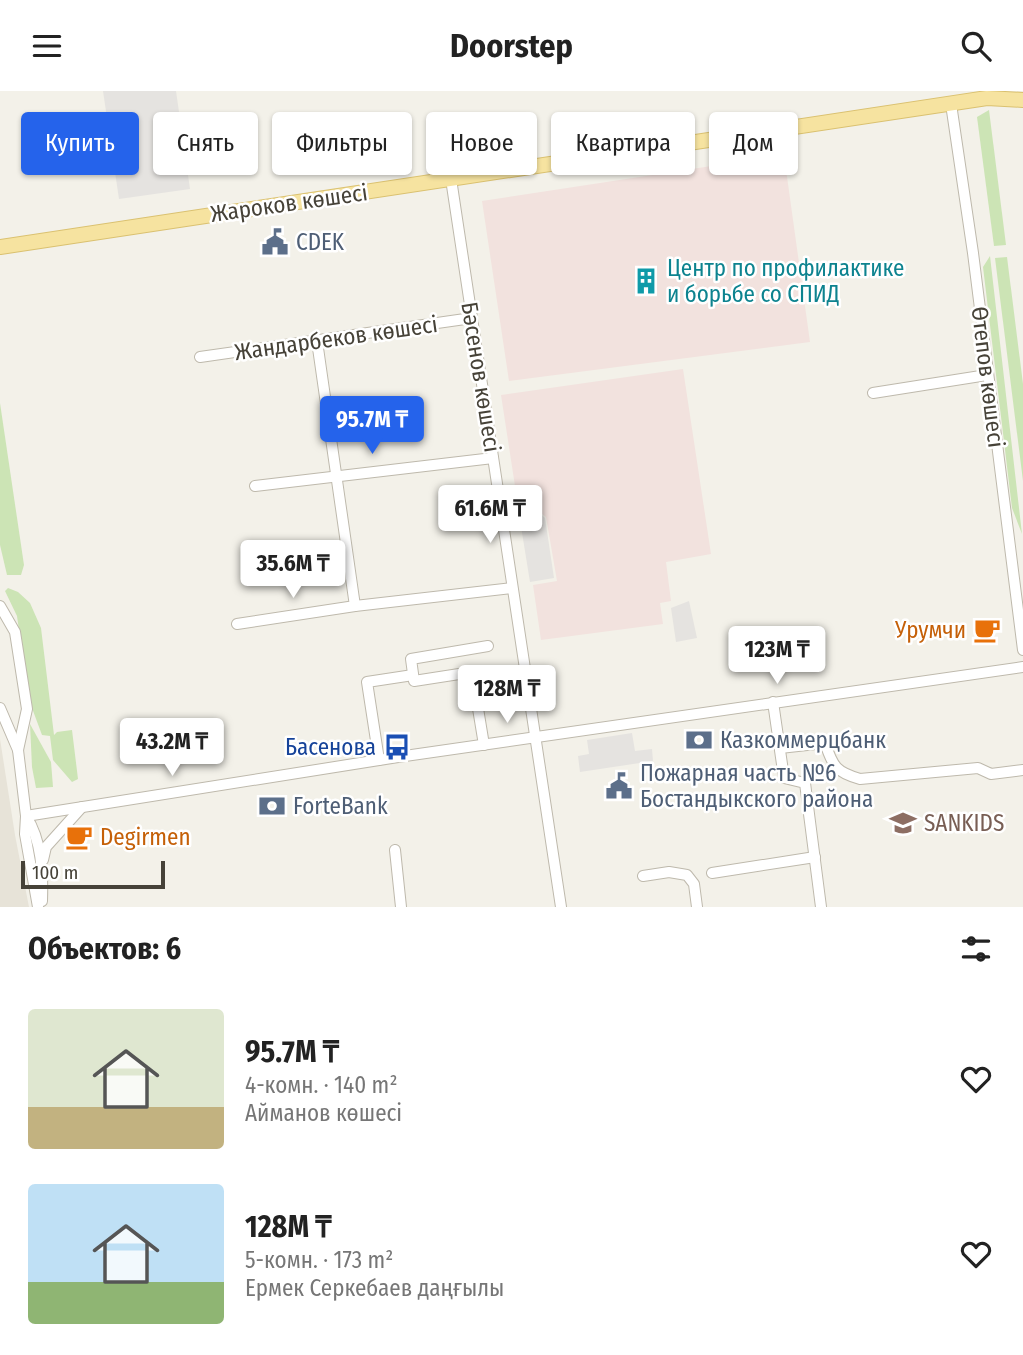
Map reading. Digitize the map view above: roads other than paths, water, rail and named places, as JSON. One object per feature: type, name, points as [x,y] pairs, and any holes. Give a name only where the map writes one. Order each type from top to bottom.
[{"type":"main road","name":"Жароков көшесі","points":[[1,247],[951,104],[989,95],[1023,100]]},
{"type":"street","name":"Өтепов көшесі","points":[[951,104],[1023,650]]},
{"type":"street","name":"Бәсенов көшесі","points":[[451,179],[561,907]]},
{"type":"street","name":"Жандарбеков көшесі","points":[[200,357],[472,318]]},
{"type":"street","points":[[317,341],[355,607]]},
{"type":"street","points":[[873,393],[988,375]]},
{"type":"street","points":[[255,486],[493,459]]},
{"type":"street","points":[[237,624],[512,588]]},
{"type":"street","points":[[0,606],[15,632],[27,709],[18,750]]},
{"type":"street","points":[[484,745],[472,673],[414,681],[411,659],[488,646]]},
{"type":"street","points":[[26,816],[379,760],[1023,667]]},
{"type":"street","points":[[379,760],[367,682],[413,675]]},
{"type":"street","points":[[773,702],[784,778],[805,783],[821,907]]},
{"type":"street","points":[[0,708],[18,750],[26,816],[25,834],[40,907]]},
{"type":"street","points":[[780,748],[825,743],[831,761],[842,774],[860,779],[978,768],[990,774],[1023,770]]},
{"type":"street","points":[[40,907],[46,847],[82,807]]},
{"type":"street","points":[[26,816],[36,832],[43,879]]},
{"type":"street","points":[[395,850],[401,907]]},
{"type":"street","points":[[712,873],[815,857]]},
{"type":"street","points":[[643,876],[669,872],[687,876],[694,884],[697,907]]},
{"type":"place","name":"CDEK","points":[[275,242]]},
{"type":"place","name":"Центр по профилактике и борьбе со СПИД","points":[[646,281]]},
{"type":"place","name":"Урумчи","points":[[987,630]]},
{"type":"place","name":"Казкоммерцбанк","points":[[699,740]]},
{"type":"place","name":"Басенова","points":[[397,747]]},
{"type":"place","name":"Пожарная часть №6 Бостандыкского района","points":[[619,786]]},
{"type":"place","name":"ForteBank","points":[[272,806]]},
{"type":"place","name":"SANKIDS","points":[[903,823]]},
{"type":"place","name":"Degirmen","points":[[79,837]]}]
